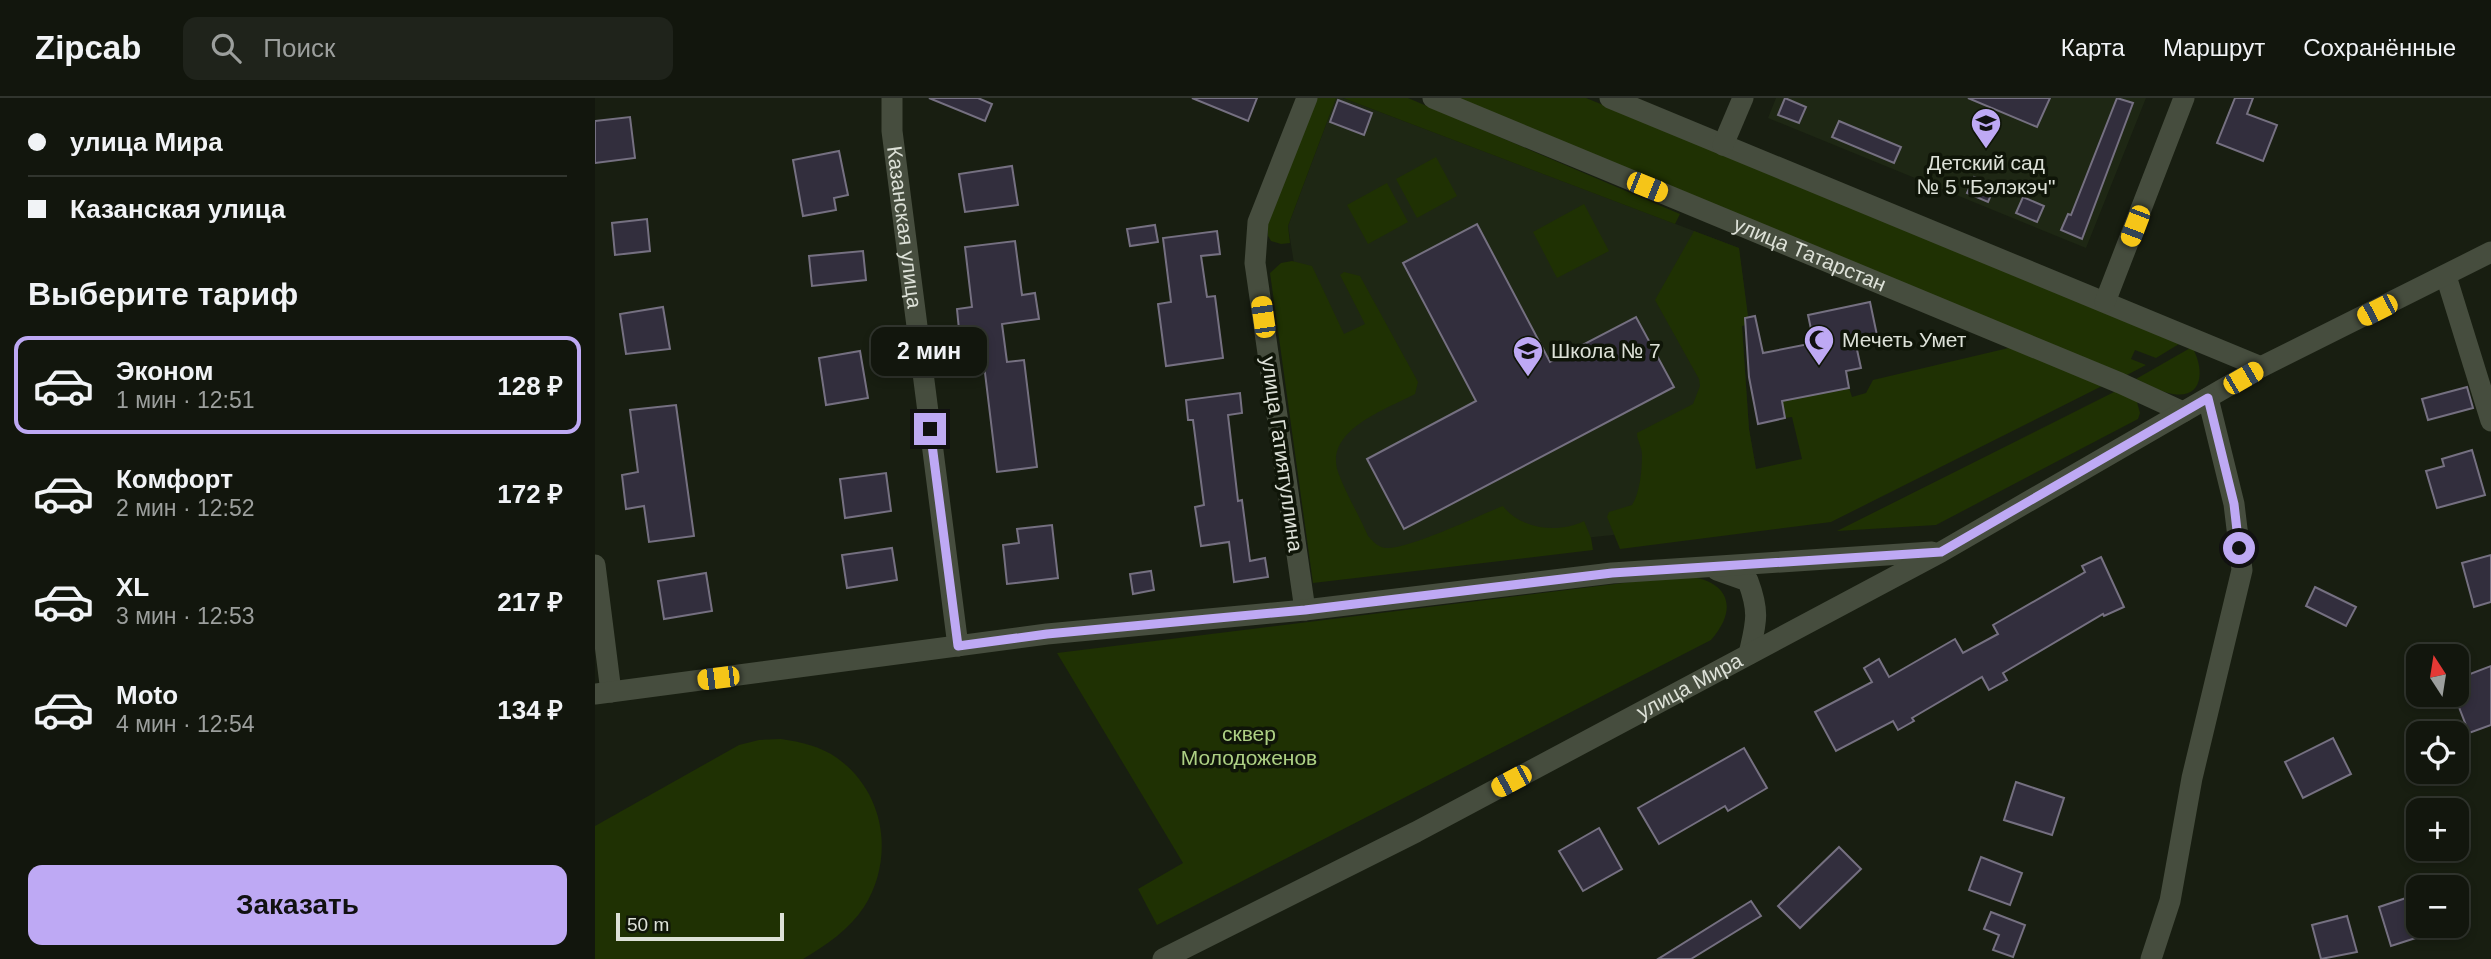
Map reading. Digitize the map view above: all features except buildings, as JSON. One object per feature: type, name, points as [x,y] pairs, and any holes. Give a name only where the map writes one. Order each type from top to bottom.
[{"type":"street","name":"Казанская улица","points":[[892,98],[893,131],[958,646]]},
{"type":"street","name":"улица Гатиятуллина","points":[[1305,610],[1255,263],[1258,222],[1307,98]]},
{"type":"street","name":"улица Татарстан","points":[[1433,98],[2120,383],[2183,412]]},
{"type":"street","points":[[1609,98],[2261,368]]},
{"type":"street","points":[[1723,145],[1743,98]]},
{"type":"street","points":[[2105,302],[2184,98]]},
{"type":"street","name":"улица Мира","points":[[1163,959],[1416,832],[1941,552],[2261,368],[2491,252]]},
{"type":"street","points":[[2446,276],[2491,421]]},
{"type":"street","points":[[2151,959],[2170,901],[2192,778],[2242,570],[2234,504],[2208,398]]},
{"type":"street","points":[[595,565],[603,693],[1061,633],[1305,610],[1612,573],[1941,552]]},
{"type":"street","points":[[1709,567],[1748,581],[1756,603],[1749,654]]},
{"type":"shaded area","name":"Школа № 7","points":[[1336,98],[1343,98],[1739,248],[1749,324],[1742,326],[1749,429],[1756,469],[1613,535],[1342,563],[1288,226]]},
{"type":"shaded area","name":"Детский сад № 5 \"Бэлэкэч\"","points":[[1776,98],[2146,98],[2086,248],[1768,118]]},
{"type":"green space","points":[[1316,98],[1336,98],[1288,226],[1290,243],[1281,244],[1271,241],[1268,236],[1268,219]]},
{"type":"green space","points":[[1343,98],[1408,98],[1680,214],[1675,224]]},
{"type":"green space","points":[[1450,98],[1586,98],[2184,341],[2156,358],[2135,350],[2131,359],[2146,365],[2125,376]]},
{"type":"green space","points":[[1436,157],[1457,196],[1417,218],[1396,179]]},
{"type":"green space","points":[[1387,183],[1408,222],[1368,244],[1347,205]]},
{"type":"green space","points":[[1584,204],[1609,251],[1557,278],[1533,232]]},
{"type":"green space","points":[[1694,231],[1739,248],[1749,324],[1742,326],[1749,429],[1756,469],[1802,459],[1792,417],[1785,418],[1779,387],[1802,397],[1849,388],[1852,397],[1866,393],[1873,380],[2017,346],[2104,385],[1831,522],[1620,549],[1607,517],[1609,512],[1632,505],[1637,494],[1642,455],[1637,433],[1693,404],[1700,386],[1699,379],[1655,300]]},
{"type":"green space","points":[[1292,261],[1312,266],[1344,334],[1365,324],[1340,275],[1344,272],[1360,276],[1418,382],[1415,394],[1375,414],[1349,433],[1340,444],[1336,457],[1338,472],[1345,488],[1368,536],[1374,542],[1386,548],[1410,544],[1503,506],[1519,520],[1540,527],[1563,527],[1584,521],[1593,550],[1313,583],[1270,273],[1281,263]]},
{"type":"green space","points":[[2192,347],[2200,372],[2196,387],[2191,392],[2168,393],[2136,379]]},
{"type":"green space","points":[[2118,390],[2137,402],[2140,413],[2138,419],[1936,525],[1837,531]]},
{"type":"green space","name":"сквер Молодоженов","points":[[1680,576],[1708,582],[1718,587],[1724,595],[1726,615],[1711,640],[1157,925],[1138,889],[1183,863],[1057,653]]},
{"type":"green space","points":[[781,739],[810,745],[837,758],[853,772],[875,807],[882,847],[880,868],[874,888],[858,915],[837,936],[803,959],[595,959],[595,826],[739,745],[759,740]]},
{"type":"place","name":"Детский сад № 5 \"Бэлэкэч\"","points":[[1986,150]]},
{"type":"place","name":"Мечеть Умет","points":[[1819,367]]},
{"type":"place","name":"Школа № 7","points":[[1528,378]]},
{"type":"route","points":[[930,429],[958,646],[1047,634],[1305,610],[1612,573],[1941,552],[2208,398],[2234,504],[2239,548]]}]
